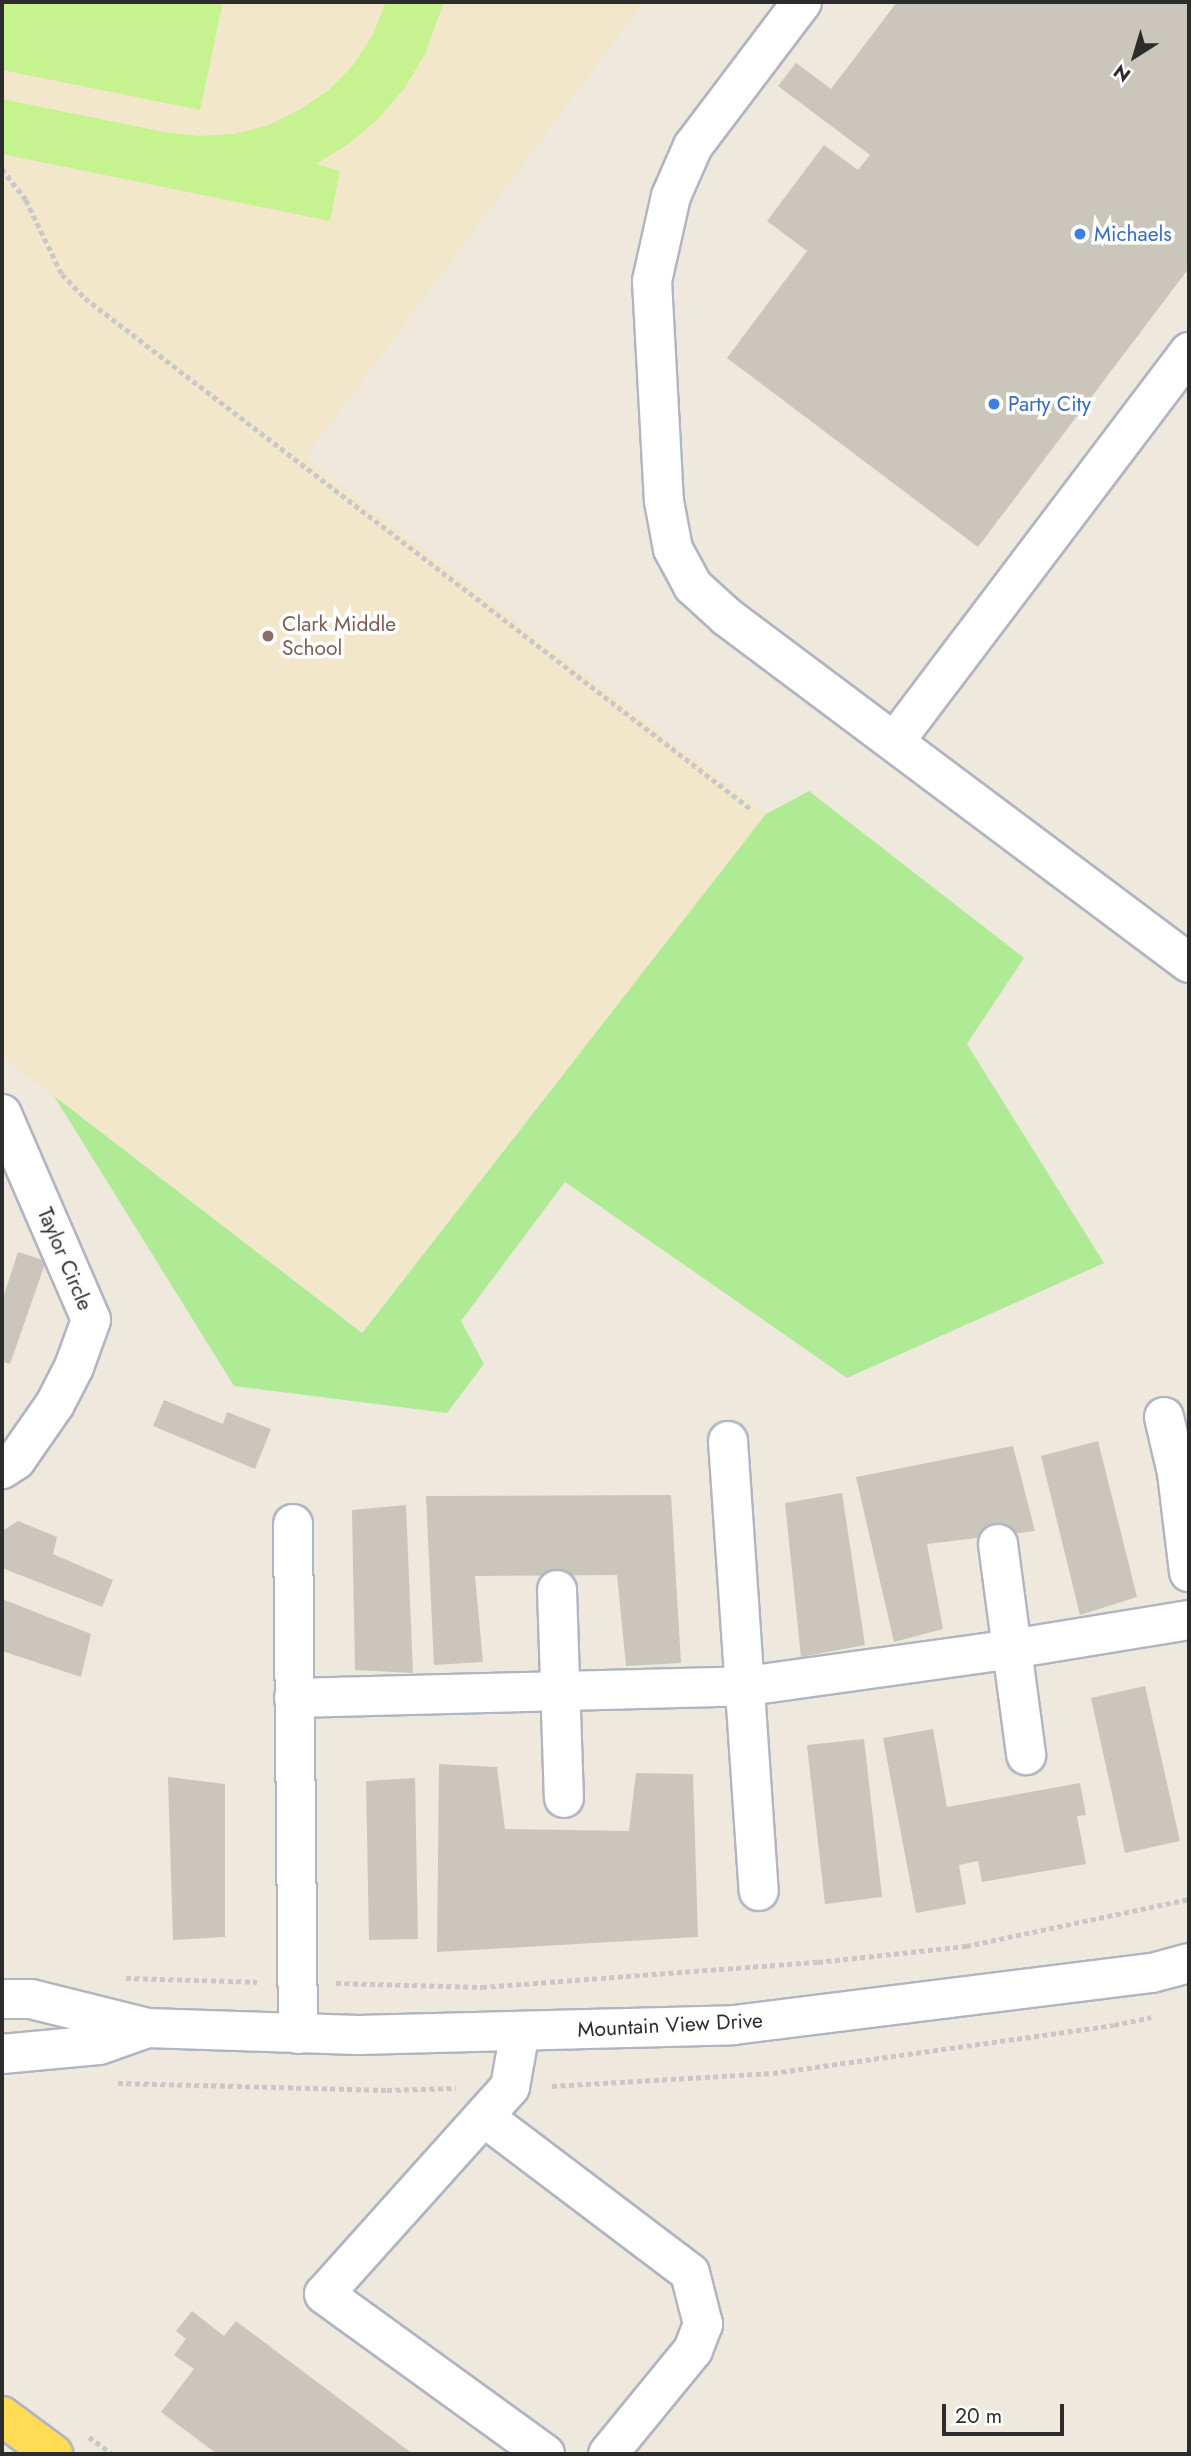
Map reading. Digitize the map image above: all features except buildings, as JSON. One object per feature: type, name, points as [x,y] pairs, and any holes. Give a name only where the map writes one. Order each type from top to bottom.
[{"type":"main road","points":[[2,2416],[53,2454]]},
{"type":"street","points":[[802,2],[693,146],[671,196],[652,281],[664,501],[673,549],[693,586],[727,617],[1189,963]]},
{"type":"street","points":[[895,741],[1189,352]]},
{"type":"street","name":"Taylor Circle","points":[[2,1114],[91,1320],[74,1367],[55,1404],[16,1461],[2,1469]]},
{"type":"street","points":[[1164,1417],[1183,1472],[1189,1572]]},
{"type":"street","points":[[728,1441],[747,1686],[758,1891]]},
{"type":"street","points":[[293,1524],[298,2034]]},
{"type":"street","points":[[998,1544],[1026,1755]]},
{"type":"street","points":[[557,1590],[564,1798]]},
{"type":"street","points":[[295,1698],[747,1686],[1012,1649],[1189,1620]]},
{"type":"street","name":"Mountain View Drive","points":[[2,1999],[31,1999],[148,2028],[298,2034],[734,2025],[1152,1973],[1189,1963]]},
{"type":"street","name":"Mountain View Drive","points":[[2,2054],[99,2045],[148,2028]]},
{"type":"street","points":[[520,2031],[510,2087],[324,2294],[545,2454]]},
{"type":"street","points":[[484,2117],[690,2273],[703,2324],[693,2350],[608,2454]]},
{"type":"path","points":[[2,169],[26,200],[62,274],[85,299],[751,809]]},
{"type":"path","points":[[120,1977],[482,1987],[818,1962],[966,1946],[1189,1899]]},
{"type":"shaded area","name":"Clark Middle School","points":[[2,2],[644,2],[305,458],[766,814],[361,1333],[2,1057]]},
{"type":"green space","points":[[2,2],[223,2],[200,110],[2,70]]},
{"type":"green space","points":[[386,2],[444,2],[425,54],[404,89],[378,119],[347,145],[316,164],[340,171],[330,221],[2,154],[2,99],[164,132],[199,136],[234,134],[269,125],[301,109],[330,89],[354,64],[373,34]]},
{"type":"green space","points":[[809,791],[1024,958],[967,1044],[1104,1263],[847,1378],[565,1182],[461,1321],[484,1364],[447,1413],[234,1386],[54,1096],[362,1333],[766,814]]},
{"type":"place","name":"Michaels","points":[[1080,234]]},
{"type":"place","name":"Party City","points":[[994,404]]},
{"type":"place","name":"Clark Middle School","points":[[268,636]]}]
